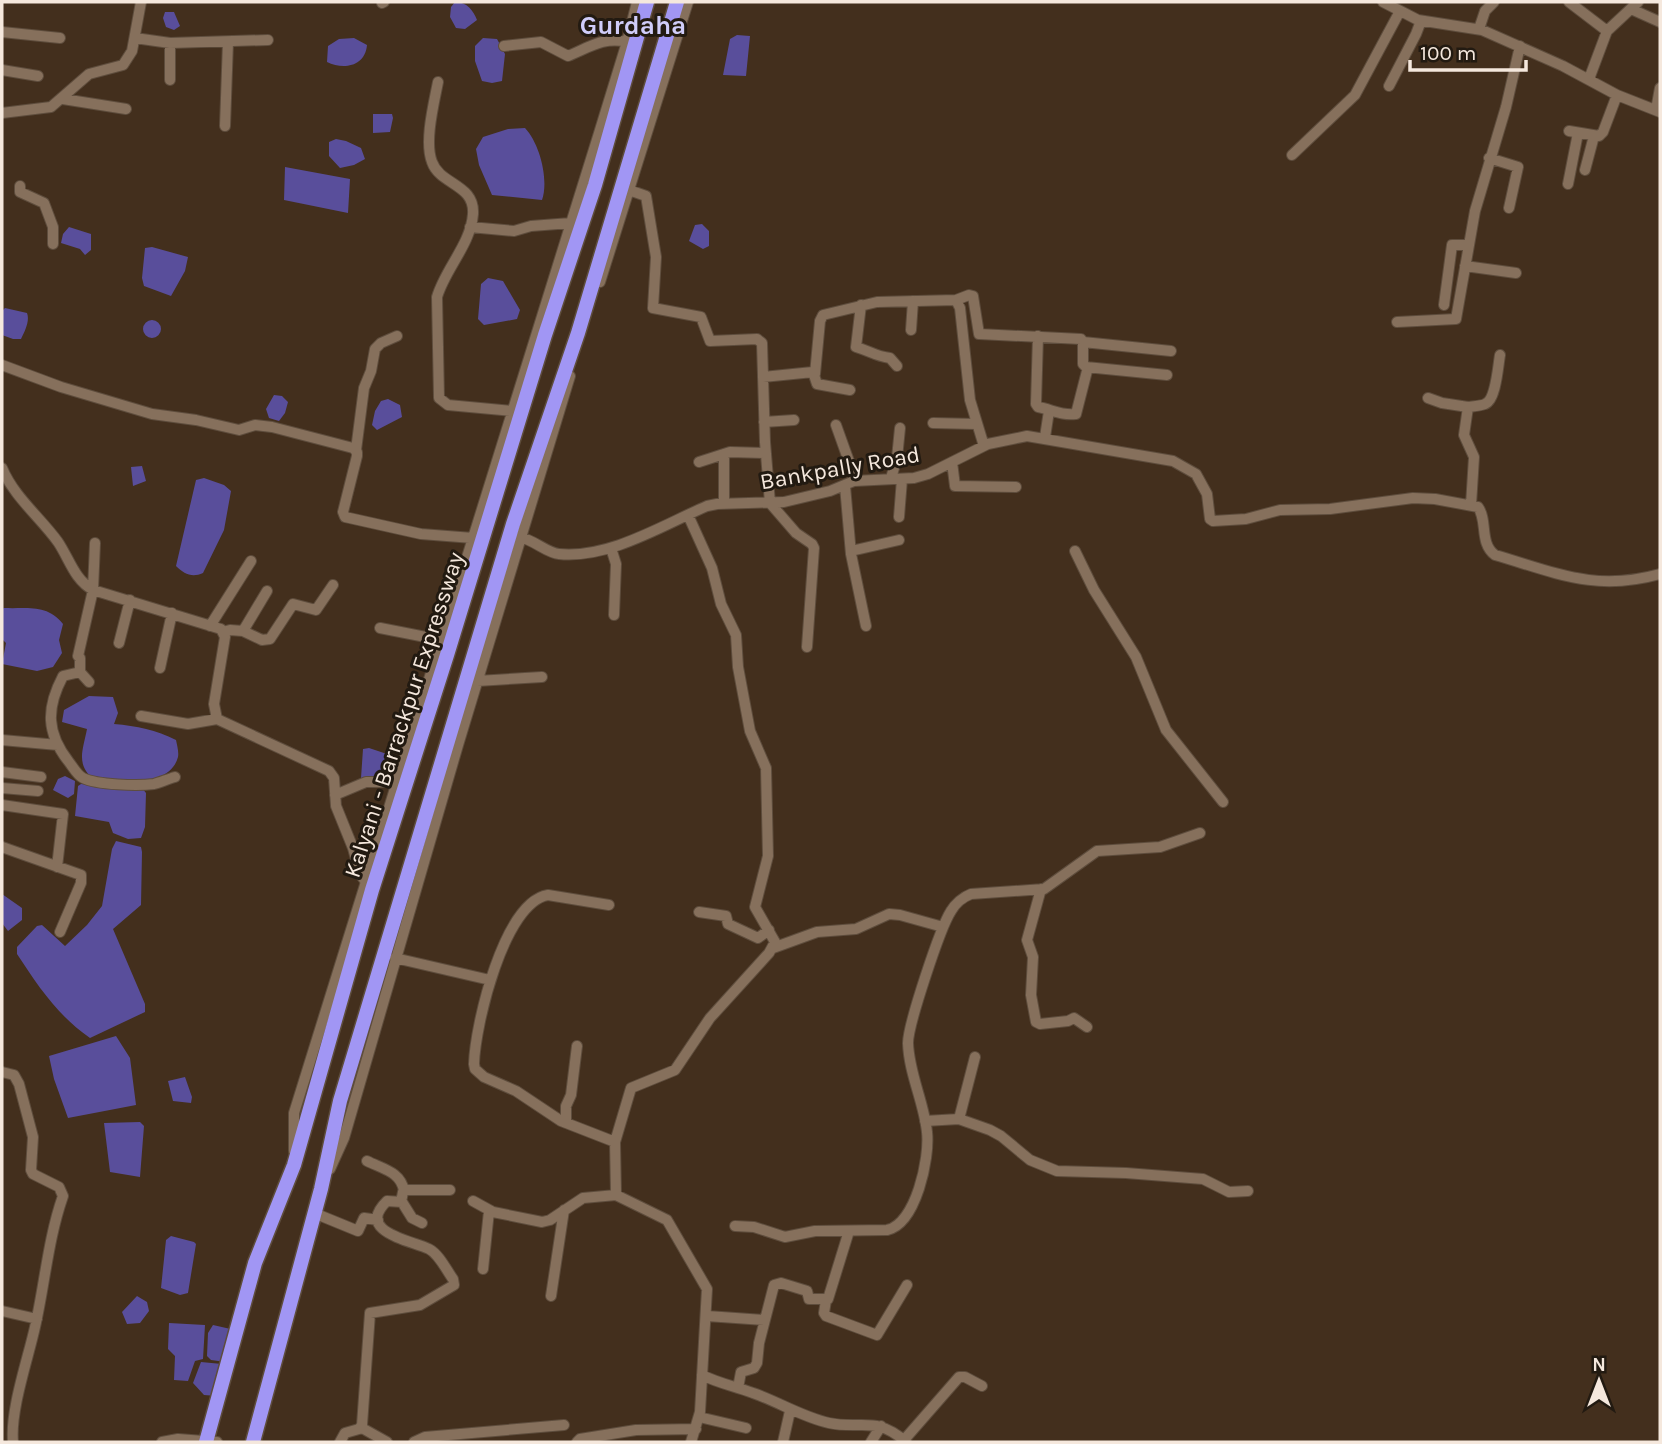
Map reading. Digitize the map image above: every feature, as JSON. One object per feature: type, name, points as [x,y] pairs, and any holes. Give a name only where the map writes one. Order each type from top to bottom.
[{"type":"highway","name":"Kalyani - Barrackpur Expressway","points":[[210,1442],[255,1263],[294,1165],[372,890],[545,335],[595,185],[647,2]]},
{"type":"highway","name":"Kalyani - Barrackpur Expressway","points":[[253,1442],[321,1189],[340,1101],[513,524],[578,332],[677,2]]},
{"type":"street","points":[[2,113],[44,109],[57,104],[89,74],[124,65],[132,51],[141,2]]},
{"type":"street","points":[[294,1165],[294,1113],[627,42],[637,2]]},
{"type":"street","points":[[321,1189],[344,1138],[520,537],[688,2]]},
{"type":"street","points":[[1383,2],[1421,21],[1479,29],[1590,79],[1617,95],[1658,111],[1660,88]]},
{"type":"street","points":[[1479,29],[1485,11],[1494,2]]},
{"type":"street","points":[[1569,2],[1607,31]]},
{"type":"street","points":[[1590,79],[1607,31],[1634,5],[1660,22]]},
{"type":"street","points":[[1292,155],[1356,95],[1400,11]]},
{"type":"street","points":[[1389,86],[1421,21]]},
{"type":"street","points":[[2,32],[60,38]]},
{"type":"street","points":[[135,38],[170,43],[268,40]]},
{"type":"street","points":[[504,46],[541,42],[568,56],[603,41],[627,42]]},
{"type":"street","points":[[225,126],[228,42]]},
{"type":"street","points":[[170,43],[170,80]]},
{"type":"street","points":[[1397,322],[1454,321],[1457,316],[1475,211],[1506,107],[1520,47]]},
{"type":"street","points":[[2,70],[38,76]]},
{"type":"street","points":[[438,82],[429,152],[436,169],[469,195],[473,215],[470,227],[441,281],[437,297],[439,398],[448,405],[513,411]]},
{"type":"street","points":[[1568,184],[1574,132],[1599,136],[1617,95]]},
{"type":"street","points":[[63,99],[126,109]]},
{"type":"street","points":[[1584,170],[1594,136]]},
{"type":"street","points":[[1489,158],[1518,167],[1509,208]]},
{"type":"street","points":[[20,186],[20,192],[44,203],[53,227],[53,244]]},
{"type":"street","points":[[629,190],[646,196],[656,257],[653,309],[701,317],[710,341],[760,339],[762,343],[770,503],[796,533],[813,546],[807,647]]},
{"type":"street","points":[[470,227],[513,231],[531,226],[571,223]]},
{"type":"street","points":[[1444,305],[1452,245],[1469,245]]},
{"type":"street","points":[[1465,266],[1516,273]]},
{"type":"street","points":[[963,297],[960,308],[970,400],[984,446]]},
{"type":"street","points":[[850,390],[817,384],[815,374],[821,317],[827,313],[861,305],[974,297],[979,334],[1081,339],[1083,342],[1171,351]]},
{"type":"street","points":[[911,331],[913,300]]},
{"type":"street","points":[[861,305],[856,347],[868,349],[877,357],[890,358],[897,366]]},
{"type":"street","points":[[397,336],[381,343],[375,349],[371,371],[364,388],[357,456],[343,512],[345,517],[421,534],[473,538]]},
{"type":"street","points":[[1038,336],[1036,404],[1049,411],[1076,414],[1088,367]]},
{"type":"street","points":[[1083,342],[1083,364],[1088,367],[1167,375]]},
{"type":"street","points":[[1428,397],[1442,403],[1468,407],[1487,404],[1496,384],[1500,355]]},
{"type":"street","points":[[2,365],[61,387],[152,414],[239,430],[255,425],[272,427],[356,450]]},
{"type":"street","points":[[762,377],[813,372],[815,374]]},
{"type":"street","points":[[1468,407],[1464,435],[1474,457],[1471,505],[1478,507],[1482,513],[1483,530],[1489,550],[1495,555],[1590,582],[1635,581],[1660,575]]},
{"type":"street","points":[[1045,437],[1049,411]]},
{"type":"street","points":[[764,422],[794,419]]},
{"type":"street","points":[[933,423],[976,424]]},
{"type":"street","points":[[836,425],[856,481]]},
{"type":"street","points":[[891,478],[897,458],[900,428]]},
{"type":"street","name":"Bankpally Road","points":[[520,537],[530,539],[556,554],[611,548],[707,506],[724,503],[770,503],[804,498],[856,481],[921,477],[984,446],[1022,436],[1045,437],[1173,461],[1196,474],[1207,494],[1210,519],[1213,522],[1245,519],[1280,510],[1330,509],[1413,498],[1471,505]]},
{"type":"street","points":[[699,462],[734,452],[766,453]]},
{"type":"street","points":[[724,454],[724,503]]},
{"type":"street","points":[[952,462],[954,484],[957,486],[1016,487]]},
{"type":"street","points":[[2,471],[9,484],[58,543],[82,584],[93,590],[223,632],[243,631],[262,640],[271,638],[293,604],[298,603],[315,611],[333,585]]},
{"type":"street","points":[[899,517],[902,479]]},
{"type":"street","points":[[845,486],[851,551],[866,626]]},
{"type":"street","points":[[688,515],[712,569],[721,604],[736,635],[750,732],[766,768],[768,856],[755,907],[774,937],[773,948]]},
{"type":"street","points":[[851,551],[899,540]]},
{"type":"street","points":[[89,682],[80,672],[78,656],[93,590],[95,542]]},
{"type":"street","points":[[611,548],[616,567],[614,615]]},
{"type":"street","points":[[1075,551],[1094,590],[1136,657],[1166,730],[1223,802]]},
{"type":"street","points":[[210,626],[251,561]]},
{"type":"street","points":[[243,631],[267,591]]},
{"type":"street","points":[[119,643],[130,600]]},
{"type":"street","points":[[160,668],[172,614]]},
{"type":"street","points":[[380,628],[440,640]]},
{"type":"street","points":[[217,719],[214,704],[225,637],[223,632]]},
{"type":"street","points":[[80,672],[63,676],[48,720],[58,745],[81,777],[97,783],[153,784],[175,777]]},
{"type":"street","points":[[477,681],[542,677]]},
{"type":"street","points":[[141,716],[188,724],[217,719],[329,771],[334,778],[336,806],[360,874],[366,882]]},
{"type":"street","points":[[2,740],[58,745]]},
{"type":"street","points":[[2,772],[41,777]]},
{"type":"street","points":[[335,795],[366,782],[395,782]]},
{"type":"street","points":[[2,788],[38,792]]},
{"type":"street","points":[[2,805],[63,814],[57,867]]},
{"type":"street","points":[[735,1226],[754,1227],[785,1237],[815,1231],[891,1230],[909,1212],[924,1167],[928,1137],[908,1040],[910,1025],[943,928],[953,908],[967,895],[1041,889],[1097,851],[1160,847],[1200,833]]},
{"type":"street","points":[[2,847],[79,874],[82,879],[60,932]]},
{"type":"street","points":[[1041,889],[1027,940],[1033,957],[1031,995],[1036,1023],[1068,1021],[1074,1018],[1087,1027]]},
{"type":"street","points":[[609,905],[556,895],[540,896],[528,904],[519,915],[490,980],[474,1059],[475,1069],[487,1079],[516,1091],[566,1123],[615,1142]]},
{"type":"street","points":[[698,912],[726,916],[728,925],[758,938],[769,930]]},
{"type":"street","points":[[616,1195],[615,1142],[631,1088],[675,1070],[710,1018],[773,948],[817,932],[856,929],[889,914],[943,928]]},
{"type":"street","points":[[395,958],[490,980]]},
{"type":"street","points":[[566,1123],[566,1106],[571,1093],[577,1046]]},
{"type":"street","points":[[959,1119],[975,1057]]},
{"type":"street","points":[[2,1072],[14,1075],[19,1084],[33,1137],[33,1174],[54,1183],[63,1191],[51,1235],[37,1319],[14,1418],[13,1442]]},
{"type":"street","points":[[925,1121],[959,1119],[997,1133],[1030,1160],[1057,1171],[1126,1173],[1203,1180],[1229,1192],[1248,1191]]},
{"type":"street","points":[[367,1161],[403,1181],[401,1202]]},
{"type":"street","points":[[404,1191],[450,1190]]},
{"type":"street","points":[[473,1201],[489,1210],[542,1222],[550,1220],[583,1198],[616,1195],[663,1218],[672,1226],[706,1286],[708,1295],[699,1417],[691,1442]]},
{"type":"street","points":[[362,1428],[370,1313],[420,1305],[454,1285],[433,1251],[383,1230],[378,1213],[384,1202],[401,1202],[410,1216],[422,1223]]},
{"type":"street","points":[[483,1269],[489,1210]]},
{"type":"street","points":[[551,1296],[564,1210]]},
{"type":"street","points":[[314,1213],[358,1231],[364,1217],[378,1220]]},
{"type":"street","points":[[849,1231],[826,1300],[826,1316],[877,1335],[906,1285]]},
{"type":"street","points":[[738,1388],[741,1372],[754,1368],[757,1363],[759,1343],[774,1285],[778,1282],[807,1291],[809,1300],[826,1300]]},
{"type":"street","points":[[2,1311],[37,1319]]},
{"type":"street","points":[[706,1316],[765,1321]]},
{"type":"street","points":[[702,1375],[719,1384],[759,1395],[790,1411],[833,1424],[881,1426],[905,1441],[959,1377],[965,1377],[982,1386]]},
{"type":"street","points":[[782,1442],[790,1411]]},
{"type":"street","points":[[699,1417],[746,1428]]},
{"type":"street","points":[[414,1442],[425,1437],[564,1425]]},
{"type":"street","points":[[871,1442],[881,1426]]},
{"type":"street","points":[[340,1442],[345,1433],[362,1428],[387,1442]]},
{"type":"street","points":[[577,1442],[580,1439],[636,1430],[696,1429]]},
{"type":"street","points":[[162,1442],[178,1439],[210,1442]]},
{"type":"shaded area","points":[[455,2],[469,7],[477,20],[465,29],[456,28],[450,17],[451,7]]},
{"type":"shaded area","points":[[165,12],[174,12],[180,26],[174,30],[166,27],[163,18]]},
{"type":"shaded area","points":[[737,35],[750,36],[746,76],[723,75],[730,39]]},
{"type":"shaded area","points":[[354,38],[367,45],[358,62],[340,66],[327,62],[328,46],[339,39]]},
{"type":"shaded area","points":[[483,38],[497,39],[505,54],[502,81],[482,81],[475,61],[475,46]]},
{"type":"shaded area","points":[[373,114],[392,114],[390,132],[373,133]]},
{"type":"shaded area","points":[[525,128],[535,143],[542,162],[542,200],[492,195],[479,165],[476,149],[483,137],[508,129]]},
{"type":"shaded area","points":[[336,139],[361,148],[365,159],[340,168],[329,156],[329,142]]},
{"type":"shaded area","points":[[285,167],[350,179],[348,213],[284,200]]},
{"type":"shaded area","points":[[702,224],[709,231],[709,246],[703,249],[689,241],[695,225]]},
{"type":"shaded area","points":[[69,227],[91,234],[91,250],[85,255],[80,249],[61,243],[63,234]]},
{"type":"shaded area","points":[[152,247],[188,257],[185,271],[171,296],[144,286],[142,278],[145,248]]},
{"type":"shaded area","points":[[488,278],[503,281],[520,310],[517,319],[484,325],[478,319],[481,284]]},
{"type":"shaded area","points":[[5,308],[27,313],[27,323],[21,339],[2,335],[2,311]]},
{"type":"shaded area","points":[[148,320],[156,320],[161,329],[159,336],[148,338],[143,333],[143,325]]},
{"type":"shaded area","points":[[274,395],[282,396],[288,402],[279,421],[269,418],[266,409]]},
{"type":"shaded area","points":[[388,399],[400,405],[402,417],[377,430],[372,425],[375,411],[381,401]]},
{"type":"shaded area","points":[[142,466],[146,481],[133,486],[131,467]]},
{"type":"shaded area","points":[[204,478],[224,485],[231,491],[224,530],[203,573],[192,575],[176,566],[196,480]]},
{"type":"shaded area","points":[[4,608],[44,610],[63,624],[59,640],[62,653],[53,667],[37,671],[2,664],[6,643],[2,639]]},
{"type":"shaded area","points":[[89,696],[113,697],[118,713],[114,724],[146,729],[176,740],[178,757],[173,767],[164,774],[141,780],[92,778],[82,761],[87,729],[62,722],[64,710]]},
{"type":"shaded area","points":[[369,748],[387,754],[377,783],[361,778],[363,749]]},
{"type":"shaded area","points":[[65,776],[75,781],[74,794],[68,798],[53,790],[58,779]]},
{"type":"shaded area","points":[[78,786],[142,788],[146,793],[145,827],[141,838],[128,839],[113,833],[109,822],[75,816]]},
{"type":"shaded area","points":[[116,841],[141,847],[142,852],[141,905],[113,929],[145,1004],[145,1012],[90,1038],[49,1000],[17,954],[17,947],[37,926],[42,925],[65,946],[87,925],[102,906],[112,849]]},
{"type":"shaded area","points":[[2,894],[22,908],[22,920],[8,931],[2,923]]},
{"type":"shaded area","points":[[116,1036],[130,1058],[136,1105],[68,1118],[49,1056]]},
{"type":"shaded area","points":[[185,1077],[192,1097],[191,1103],[173,1101],[168,1081]]},
{"type":"shaded area","points":[[140,1122],[144,1126],[140,1177],[110,1172],[104,1123]]},
{"type":"shaded area","points":[[171,1236],[196,1244],[188,1293],[180,1295],[161,1288],[166,1240]]},
{"type":"shaded area","points":[[137,1296],[147,1302],[149,1311],[140,1323],[127,1324],[122,1312]]},
{"type":"shaded area","points":[[169,1323],[205,1325],[203,1359],[195,1361],[188,1381],[174,1380],[175,1356],[168,1349]]},
{"type":"shaded area","points":[[213,1325],[235,1330],[233,1363],[211,1360],[207,1356],[208,1333]]},
{"type":"shaded area","points":[[201,1362],[222,1364],[217,1396],[204,1395],[193,1383]]},
{"type":"district","name":"Gurdaha","points":[[633,25]]}]
